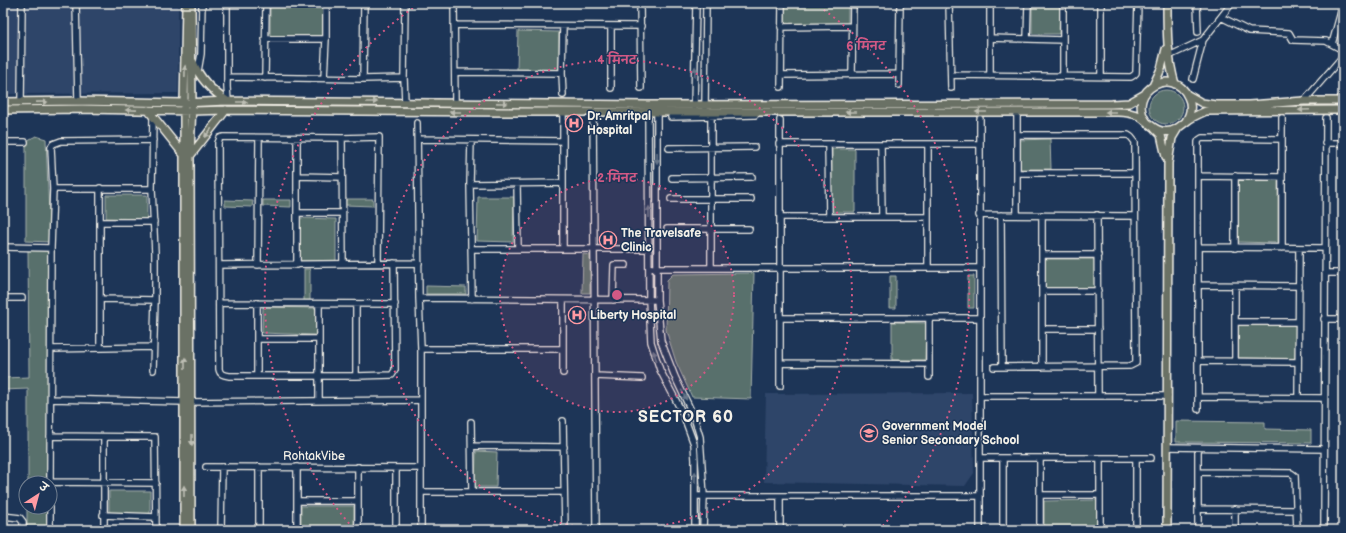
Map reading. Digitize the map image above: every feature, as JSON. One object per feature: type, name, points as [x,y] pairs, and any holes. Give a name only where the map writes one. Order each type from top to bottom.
[{"type":"main road","points":[[186,3],[188,107],[188,401],[191,530]]},
{"type":"main road","points":[[188,107],[192,58],[191,3]]},
{"type":"main road","points":[[1167,3],[1167,43],[1175,84]]},
{"type":"main road","points":[[1147,123],[1141,111],[1141,102],[1161,69],[1167,43]]},
{"type":"main road","points":[[192,58],[198,71],[209,86],[216,94],[228,101]]},
{"type":"main road","points":[[1152,86],[1164,82],[1175,84],[1182,88],[1188,95],[1202,103],[1249,105],[1304,101],[1343,101]]},
{"type":"main road","points":[[707,110],[1120,104],[1129,103],[1145,94]]},
{"type":"main road","points":[[1186,121],[1190,110],[1188,95]]},
{"type":"main road","points":[[3,102],[78,101],[226,110],[593,112],[648,108]]},
{"type":"main road","points":[[3,110],[148,110],[188,107],[228,101],[406,102],[694,108],[707,110],[1118,112],[1131,113],[1140,117],[1155,129],[1162,138],[1168,163]]},
{"type":"main road","points":[[148,110],[187,156]]},
{"type":"main road","points":[[187,156],[226,110]]},
{"type":"main road","points":[[1168,530],[1168,163],[1172,138],[1178,128],[1186,121],[1206,111],[1343,110]]},
{"type":"main road","points":[[1155,129],[1167,131],[1178,128]]},
{"type":"main road","points":[[184,530],[188,401]]},
{"type":"street","points":[[21,102],[22,3]]},
{"type":"street","points":[[76,3],[78,101]]},
{"type":"street","points":[[198,71],[201,54],[202,3]]},
{"type":"street","points":[[227,3],[228,101]]},
{"type":"street","points":[[265,78],[266,3]]},
{"type":"street","points":[[324,78],[326,3]]},
{"type":"street","points":[[363,79],[364,3]]},
{"type":"street","points":[[405,3],[404,78],[406,102]]},
{"type":"street","points":[[454,3],[455,103]]},
{"type":"street","points":[[640,3],[641,88]]},
{"type":"street","points":[[694,108],[696,3]]},
{"type":"street","points":[[706,3],[707,110],[712,148],[711,268]]},
{"type":"street","points":[[781,87],[782,3]]},
{"type":"street","points":[[852,74],[853,3]]},
{"type":"street","points":[[899,85],[900,3]]},
{"type":"street","points":[[949,3],[951,88]]},
{"type":"street","points":[[990,3],[990,76]]},
{"type":"street","points":[[1027,39],[1028,3]]},
{"type":"street","points":[[1063,3],[1063,76]]},
{"type":"street","points":[[1100,3],[1101,76]]},
{"type":"street","points":[[951,75],[1134,75],[1136,73],[1138,3]]},
{"type":"street","points":[[1197,3],[1198,32]]},
{"type":"street","points":[[1193,78],[1203,40],[1232,3]]},
{"type":"street","points":[[1332,44],[1341,7]]},
{"type":"street","points":[[1221,17],[1249,30],[1289,33],[1293,40],[1326,41],[1343,50]]},
{"type":"street","points":[[454,25],[641,26]]},
{"type":"street","points":[[563,26],[563,95]]},
{"type":"street","points":[[611,26],[611,88]]},
{"type":"street","points":[[781,27],[852,26]]},
{"type":"street","points":[[990,38],[1063,40]]},
{"type":"street","points":[[265,39],[326,39]]},
{"type":"street","points":[[1169,56],[1203,40]]},
{"type":"street","points":[[1304,101],[1343,56]]},
{"type":"street","points":[[455,72],[562,73]]},
{"type":"street","points":[[781,75],[899,74]]},
{"type":"street","points":[[227,77],[363,79],[404,78]]},
{"type":"street","points":[[648,108],[649,323],[652,349],[666,384],[683,414],[694,444],[695,530]]},
{"type":"street","points":[[657,108],[657,300],[661,341],[675,377],[690,408],[700,437],[704,496],[703,530]]},
{"type":"street","points":[[671,117],[707,110],[756,116]]},
{"type":"street","points":[[593,112],[596,530]]},
{"type":"street","points":[[153,116],[152,189],[155,300],[153,370]]},
{"type":"street","points":[[563,116],[563,249]]},
{"type":"street","points":[[1017,116],[1017,215]]},
{"type":"street","points":[[1282,118],[1282,248]]},
{"type":"street","points":[[1324,530],[1324,273],[1326,118]]},
{"type":"street","points":[[980,119],[980,530]]},
{"type":"street","points":[[780,120],[780,386]]},
{"type":"street","points":[[417,123],[418,263],[421,348],[421,530]]},
{"type":"street","points":[[994,367],[1098,367],[1130,366],[1136,363],[1135,142],[1128,135],[1017,135]]},
{"type":"street","points":[[378,263],[379,137],[223,137],[218,140],[220,372],[224,375],[390,376],[395,370],[394,263]]},
{"type":"street","points":[[258,265],[259,138]]},
{"type":"street","points":[[297,138],[297,265]]},
{"type":"street","points":[[342,138],[343,264]]},
{"type":"street","points":[[1198,409],[1198,142],[1202,138],[1282,139]]},
{"type":"street","points":[[418,139],[563,141]]},
{"type":"street","points":[[50,475],[51,248],[53,189],[51,147],[56,142],[61,141],[153,140]]},
{"type":"street","points":[[471,140],[470,184],[472,299]]},
{"type":"street","points":[[3,142],[25,142]]},
{"type":"street","points":[[1325,143],[1343,143]]},
{"type":"street","points":[[779,144],[979,144]]},
{"type":"street","points":[[828,144],[829,217]]},
{"type":"street","points":[[881,144],[882,217]]},
{"type":"street","points":[[928,144],[928,268]]},
{"type":"street","points":[[669,148],[754,147]]},
{"type":"street","points":[[1017,173],[1135,173]]},
{"type":"street","points":[[297,176],[342,177]]},
{"type":"street","points":[[1199,176],[1282,176]]},
{"type":"street","points":[[1235,176],[1235,248]]},
{"type":"street","points":[[672,178],[752,177]]},
{"type":"street","points":[[470,184],[563,183]]},
{"type":"street","points":[[517,184],[518,249]]},
{"type":"street","points":[[100,188],[100,348]]},
{"type":"street","points":[[53,189],[152,189]]},
{"type":"street","points":[[671,199],[750,199]]},
{"type":"street","points":[[297,213],[342,213]]},
{"type":"street","points":[[979,215],[1135,216]]},
{"type":"street","points":[[1001,215],[1002,367]]},
{"type":"street","points":[[1042,215],[1042,367]]},
{"type":"street","points":[[1097,215],[1098,396]]},
{"type":"street","points":[[780,217],[928,217]]},
{"type":"street","points":[[100,222],[154,222]]},
{"type":"street","points":[[667,228],[749,229]]},
{"type":"street","points":[[3,247],[51,248]]},
{"type":"street","points":[[1199,247],[1325,248]]},
{"type":"street","points":[[1298,398],[1299,248]]},
{"type":"street","points":[[472,249],[649,249]]},
{"type":"street","points":[[1042,255],[1098,255]]},
{"type":"street","points":[[219,265],[418,263]]},
{"type":"street","points":[[613,300],[614,265],[626,265]]},
{"type":"street","points":[[649,268],[980,268]]},
{"type":"street","points":[[1324,273],[1343,273]]},
{"type":"street","points":[[1199,286],[1298,286]]},
{"type":"street","points":[[1235,286],[1235,361]]},
{"type":"street","points":[[1042,291],[1098,291]]},
{"type":"street","points":[[3,298],[22,298]]},
{"type":"street","points":[[419,298],[657,300]]},
{"type":"street","points":[[101,299],[155,300]]},
{"type":"street","points":[[563,373],[564,300]]},
{"type":"street","points":[[219,303],[395,304]]},
{"type":"street","points":[[257,303],[257,376]]},
{"type":"street","points":[[319,304],[319,400]]},
{"type":"street","points":[[356,304],[356,376]]},
{"type":"street","points":[[780,318],[980,318]]},
{"type":"street","points":[[929,318],[929,377]]},
{"type":"street","points":[[1324,319],[1343,319]]},
{"type":"street","points":[[1235,322],[1298,322]]},
{"type":"street","points":[[3,328],[3,375]]},
{"type":"street","points":[[1042,329],[1098,329]]},
{"type":"street","points":[[257,339],[319,339]]},
{"type":"street","points":[[51,349],[153,347]]},
{"type":"street","points":[[421,348],[563,349]]},
{"type":"street","points":[[1198,361],[1298,362]]},
{"type":"street","points":[[780,363],[929,364]]},
{"type":"street","points":[[595,376],[642,378]]},
{"type":"street","points":[[980,396],[1168,396]]},
{"type":"street","points":[[1198,398],[1324,398]]},
{"type":"street","points":[[51,399],[188,401],[421,400]]},
{"type":"street","points":[[471,422],[472,492]]},
{"type":"street","points":[[564,422],[565,530]]},
{"type":"street","points":[[50,436],[155,437],[156,530]]},
{"type":"street","points":[[104,437],[104,530]]},
{"type":"street","points":[[472,446],[564,447]]},
{"type":"street","points":[[1167,448],[1324,449]]},
{"type":"street","points":[[1198,448],[1198,530]]},
{"type":"street","points":[[980,458],[1150,458]]},
{"type":"street","points":[[1003,458],[1003,530]]},
{"type":"street","points":[[1040,458],[1040,530]]},
{"type":"street","points":[[1100,458],[1100,530]]},
{"type":"street","points":[[1136,458],[1136,530]]},
{"type":"street","name":"RohtakVibe","points":[[206,466],[421,468]]},
{"type":"street","points":[[222,467],[222,530]]},
{"type":"street","points":[[259,467],[259,530]]},
{"type":"street","points":[[297,467],[297,530]]},
{"type":"street","points":[[358,467],[358,530]]},
{"type":"street","points":[[396,468],[396,530]]},
{"type":"street","points":[[1198,472],[1291,473],[1295,476],[1297,510],[1296,530]]},
{"type":"street","points":[[58,483],[156,483]]},
{"type":"street","points":[[421,492],[564,492]]},
{"type":"street","points":[[1040,495],[1100,495]]},
{"type":"street","points":[[695,496],[980,496]]},
{"type":"street","points":[[780,496],[780,530]]},
{"type":"street","points":[[297,501],[358,501]]},
{"type":"street","points":[[1198,509],[1297,510]]},
{"type":"street","points":[[1236,509],[1236,530]]},
{"type":"street","points":[[50,515],[50,530]]},
{"type":"street","points":[[103,515],[156,517]]},
{"type":"street","points":[[3,516],[20,518],[23,522],[23,530]]},
{"type":"shaded area","points":[[3,3],[178,3],[178,93],[3,94]]},
{"type":"shaded area","name":"Government Model Senior Secondary School","points":[[972,393],[974,473],[965,486],[764,482],[766,394]]},
{"type":"green space","points":[[270,3],[323,3],[324,36],[270,36]]},
{"type":"green space","points":[[785,3],[848,3],[848,25],[785,25]]},
{"type":"green space","points":[[1032,3],[1060,3],[1059,34],[1032,34]]},
{"type":"green space","points":[[518,31],[559,32],[559,71],[517,70]]},
{"type":"green space","points":[[1163,90],[1169,90],[1173,91],[1180,97],[1183,107],[1182,114],[1176,121],[1169,124],[1163,124],[1159,123],[1152,117],[1149,110],[1149,104],[1150,100],[1156,93]]},
{"type":"green space","points":[[36,136],[46,139],[50,242],[26,241],[26,141]]},
{"type":"green space","points":[[1050,139],[1051,169],[1020,169],[1019,140]]},
{"type":"green space","points":[[832,149],[855,149],[855,212],[831,212]]},
{"type":"green space","points":[[1238,180],[1278,180],[1278,243],[1238,242]]},
{"type":"green space","points":[[106,195],[147,195],[147,219],[106,218]]},
{"type":"green space","points":[[478,197],[514,197],[513,242],[477,241]]},
{"type":"green space","points":[[346,199],[373,199],[373,206],[345,205]]},
{"type":"green space","points":[[225,200],[253,201],[252,207],[225,206]]},
{"type":"green space","points":[[263,200],[291,200],[291,207],[263,206]]},
{"type":"green space","points":[[300,218],[336,219],[336,261],[300,261]]},
{"type":"green space","points":[[28,249],[51,249],[48,475],[28,475],[28,389],[3,390],[3,378],[29,377]]},
{"type":"green space","points":[[583,254],[590,255],[590,293],[582,293]]},
{"type":"green space","points":[[1045,259],[1095,259],[1095,288],[1045,288]]},
{"type":"green space","points":[[304,269],[310,269],[310,301],[304,301]]},
{"type":"green space","points":[[754,273],[751,399],[692,397],[676,362],[666,330],[667,280],[673,274]]},
{"type":"green space","points":[[890,276],[896,276],[896,308],[890,308]]},
{"type":"green space","points":[[968,276],[974,276],[974,308],[968,308]]},
{"type":"green space","points":[[426,286],[466,287],[466,294],[426,294]]},
{"type":"green space","points":[[263,307],[317,308],[316,335],[262,333]]},
{"type":"green space","points":[[892,322],[926,323],[925,360],[892,360]]},
{"type":"green space","points":[[1237,324],[1296,325],[1295,359],[1237,358]]},
{"type":"green space","points":[[1176,421],[1265,422],[1265,429],[1311,430],[1311,443],[1176,442]]},
{"type":"green space","points":[[476,451],[497,452],[496,487],[475,487]]},
{"type":"green space","points":[[109,491],[150,491],[150,518],[109,518]]},
{"type":"green space","points":[[1097,500],[1097,530],[1044,530],[1044,501]]},
{"type":"green space","points":[[301,506],[354,506],[354,530],[301,530]]},
{"type":"green space","points":[[27,515],[48,515],[47,530],[27,530]]},
{"type":"place","name":"Dr. Amritpal Hospital","points":[[574,123]]},
{"type":"place","name":"The Travelsafe Clinic","points":[[608,240]]},
{"type":"place","name":"Liberty Hospital","points":[[577,315]]},
{"type":"place","name":"Government Model Senior Secondary School","points":[[869,433]]},
{"type":"district","name":"SECTOR 60","points":[[686,417]]}]
